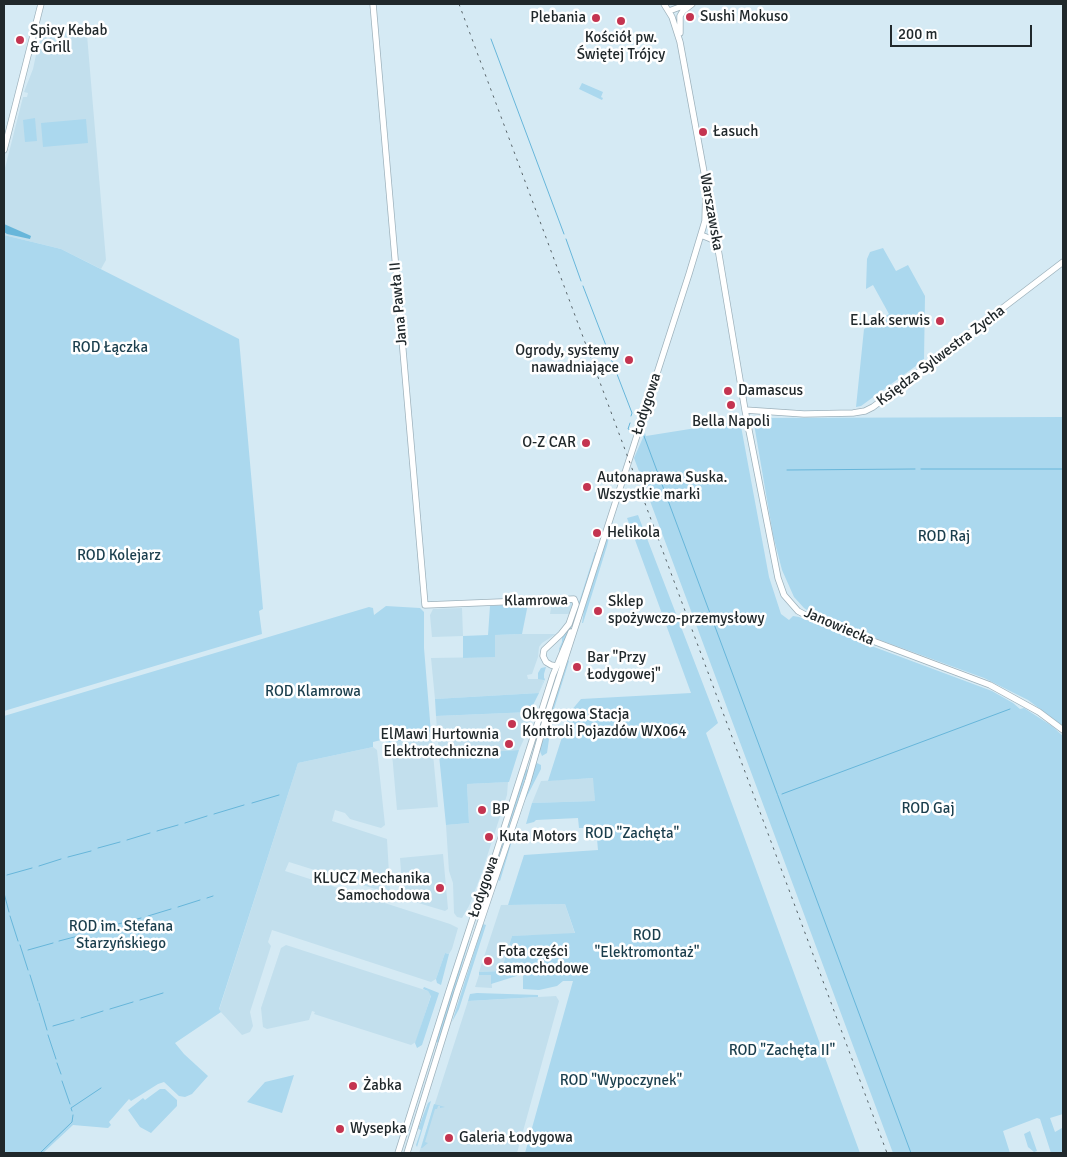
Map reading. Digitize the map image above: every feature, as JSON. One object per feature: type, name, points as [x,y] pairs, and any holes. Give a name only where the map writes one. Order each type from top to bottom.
[{"type":"street","points":[[4,150],[41,4]]},
{"type":"street","name":"Jana Pawła II","points":[[373,4],[425,605]]},
{"type":"street","name":"Warszawska","points":[[664,4],[669,11],[680,42],[746,413]]},
{"type":"street","points":[[669,11],[688,4]]},
{"type":"street","points":[[680,42],[680,16],[683,10],[692,4]]},
{"type":"street","name":"Łodygowa","points":[[398,1153],[524,762],[576,624],[701,235],[706,207],[706,182]]},
{"type":"street","points":[[701,235],[711,239],[717,245]]},
{"type":"street","name":"Księdza Sylwestra Zycha","points":[[746,413],[848,413],[861,412],[874,407],[1063,262]]},
{"type":"street","name":"Janowiecka","points":[[746,413],[778,578],[784,595],[794,607],[822,622],[990,685],[1039,712],[1063,730]]},
{"type":"street","name":"Klamrowa","points":[[425,605],[574,599],[576,604],[569,624],[560,635],[544,648],[543,654],[548,664],[559,667]]},
{"type":"street","name":"Łodygowa","points":[[406,1153],[472,944],[528,781],[559,667]]},
{"type":"street","points":[[470,928],[472,944]]},
{"type":"shaded area","points":[[53,29],[87,35],[106,260],[101,269],[61,249],[4,235],[4,172],[23,97],[27,97],[28,93],[24,92],[33,69],[40,36],[47,32],[53,32]]},
{"type":"shaded area","points":[[4,224],[31,236],[30,239],[7,234],[4,232]]},
{"type":"shaded area","points":[[569,601],[573,603],[569,614],[550,614],[552,602]]},
{"type":"shaded area","points":[[462,608],[463,636],[432,637],[430,615],[433,609]]},
{"type":"shaded area","points":[[556,634],[539,647],[538,657],[532,674],[527,675],[528,679],[544,679],[539,693],[435,699],[431,658],[494,657],[495,635]]},
{"type":"shaded area","points":[[531,712],[529,728],[519,750],[439,755],[436,716]]},
{"type":"shaded area","points":[[431,733],[438,807],[397,810],[391,742]]},
{"type":"shaded area","points":[[373,747],[377,750],[385,825],[381,828],[350,819],[345,813],[335,810],[332,821],[387,839],[390,891],[388,893],[289,862],[285,871],[450,924],[458,928],[452,949],[449,954],[445,953],[436,979],[431,982],[272,930],[268,942],[271,946],[250,1012],[253,1026],[250,1032],[242,1035],[219,1010],[298,763]]},
{"type":"shaded area","points":[[594,778],[595,801],[532,803],[541,781]]},
{"type":"shaded area","points":[[508,782],[507,795],[481,875],[469,906],[462,918],[457,917],[454,913],[453,883],[449,871],[446,825],[469,823],[467,784]]},
{"type":"shaded area","points":[[443,854],[448,909],[445,911],[405,899],[403,896],[400,858]]},
{"type":"shaded area","points":[[565,904],[575,934],[512,936],[501,971],[479,972],[501,905]]},
{"type":"shaded area","points":[[286,945],[428,991],[431,995],[416,1042],[411,1045],[314,1014],[315,1012],[312,1011],[309,1020],[267,1029],[263,1027],[261,1008],[281,948]]},
{"type":"shaded area","points":[[479,975],[491,975],[492,988],[475,987]]},
{"type":"shaded area","points":[[556,996],[559,1001],[517,1153],[419,1153],[468,1001]]},
{"type":"green space","points":[[582,83],[603,92],[602,100],[579,89]]},
{"type":"green space","points":[[35,118],[37,141],[25,142],[23,120]]},
{"type":"green space","points":[[86,119],[88,143],[43,147],[41,123]]},
{"type":"green space","name":"ROD Kolejarz","points":[[4,235],[61,249],[239,339],[263,609],[259,611],[262,634],[4,711]]},
{"type":"green space","points":[[883,248],[896,271],[908,265],[925,296],[924,360],[861,406],[856,407],[864,329],[889,314],[873,285],[866,289],[867,259],[870,252]]},
{"type":"green space","name":"ROD Raj","points":[[1063,417],[1063,726],[1028,700],[984,678],[817,617],[804,608],[794,597],[782,570],[773,535],[753,418]]},
{"type":"green space","name":"ROD Gaj","points":[[740,421],[769,577],[781,614],[789,620],[793,616],[799,617],[992,691],[1020,709],[1024,708],[1052,726],[1063,736],[1063,1114],[1050,1118],[1055,1132],[1062,1128],[1063,1152],[1051,1153],[1040,1119],[1037,1118],[1003,1131],[1010,1153],[893,1153],[634,458],[645,433],[646,436]]},
{"type":"green space","points":[[638,515],[718,723],[706,733],[860,1153],[525,1153],[573,981],[563,981],[557,986],[539,990],[523,989],[523,974],[491,984],[491,975],[479,975],[479,972],[501,971],[512,936],[575,933],[565,904],[508,905],[524,855],[598,850],[596,828],[579,828],[578,818],[536,820],[526,824],[532,803],[595,801],[593,778],[548,781],[570,712],[581,699],[691,693],[627,518]]},
{"type":"green space","points":[[613,520],[607,546],[582,623],[584,610]]},
{"type":"green space","points":[[595,552],[597,552],[577,614],[560,652],[562,636],[574,618]]},
{"type":"green space","points":[[528,604],[522,634],[495,635],[495,657],[463,658],[463,636],[488,635],[490,606]]},
{"type":"green space","points":[[386,606],[420,608],[424,612],[424,648],[431,733],[386,744],[385,739],[373,742],[373,747],[298,763],[219,1009],[221,1012],[175,1043],[208,1076],[192,1094],[185,1097],[179,1096],[164,1082],[158,1084],[131,1101],[129,1099],[109,1122],[111,1125],[108,1128],[73,1125],[43,1153],[4,1153],[4,716],[369,607],[373,608],[374,615]]},
{"type":"green space","points":[[568,660],[553,712],[547,753],[542,756],[539,749]]},
{"type":"green space","points":[[546,667],[545,679],[539,693],[544,680],[538,679],[538,673],[541,668]]},
{"type":"green space","points":[[539,693],[531,712],[436,716],[435,699]]},
{"type":"green space","points":[[519,750],[509,782],[467,784],[469,823],[446,825],[439,755]]},
{"type":"green space","points":[[537,763],[541,765],[541,769],[523,804],[500,881],[498,880],[535,765]]},
{"type":"green space","points":[[526,769],[528,770],[479,917],[476,916]]},
{"type":"green space","points":[[483,924],[486,925],[459,1009],[452,1022]]},
{"type":"green space","points":[[469,941],[439,1043],[436,1042]]},
{"type":"green space","points":[[445,953],[449,954],[441,985],[437,983],[436,979]]},
{"type":"green space","points":[[424,987],[439,993],[422,1045],[417,1048],[415,1043],[431,996],[428,991],[423,989]]},
{"type":"green space","points":[[470,994],[538,995],[538,997],[468,1001]]},
{"type":"green space","points":[[294,1075],[282,1113],[247,1102],[265,1082]]},
{"type":"green space","points":[[160,1089],[165,1089],[177,1100],[177,1106],[151,1133],[140,1127],[128,1110],[143,1098],[145,1100]]},
{"type":"green space","points":[[431,1101],[417,1147],[421,1130],[418,1129],[428,1103]]},
{"type":"green space","points":[[434,1104],[445,1107],[440,1108],[438,1106],[435,1109],[425,1142],[428,1143],[421,1148]]},
{"type":"green space","points":[[1030,1131],[1037,1151],[1034,1152],[1028,1147],[1024,1134]]},
{"type":"waterway","points":[[491,39],[564,234]]},
{"type":"waterway","points":[[566,239],[581,281]]},
{"type":"waterway","points":[[583,286],[632,413],[631,416]]},
{"type":"waterway","points":[[630,423],[628,429],[634,429]]},
{"type":"waterway","points":[[644,436],[911,1153]]},
{"type":"waterway","points":[[787,470],[915,469]]},
{"type":"waterway","points":[[921,469],[1063,469]]},
{"type":"waterway","points":[[782,794],[1010,709]]},
{"type":"waterway","points":[[252,803],[279,795]]},
{"type":"waterway","points":[[214,814],[244,805]]},
{"type":"waterway","points":[[185,823],[207,816]]},
{"type":"waterway","points":[[157,831],[178,825]]},
{"type":"waterway","points":[[127,840],[150,833]]},
{"type":"waterway","points":[[98,848],[120,842]]},
{"type":"waterway","points":[[68,857],[91,851]]},
{"type":"waterway","points":[[39,866],[61,859]]},
{"type":"waterway","points":[[7,875],[32,868]]},
{"type":"waterway","points":[[4,893],[9,912]]},
{"type":"waterway","points":[[207,898],[213,896]]},
{"type":"waterway","points":[[178,907],[200,900]]},
{"type":"waterway","points":[[148,916],[171,909]]},
{"type":"waterway","points":[[10,916],[18,941]]},
{"type":"waterway","points":[[118,924],[141,918]]},
{"type":"waterway","points":[[89,933],[111,926]]},
{"type":"waterway","points":[[59,941],[82,935]]},
{"type":"waterway","points":[[28,950],[53,943]]},
{"type":"waterway","points":[[20,945],[28,970]]},
{"type":"waterway","points":[[30,975],[38,1001]]},
{"type":"waterway","points":[[140,1000],[163,993]]},
{"type":"waterway","points":[[110,1009],[133,1002]]},
{"type":"waterway","points":[[39,1003],[47,1030]]},
{"type":"waterway","points":[[81,1018],[103,1011]]},
{"type":"waterway","points":[[53,1026],[74,1020]]},
{"type":"waterway","points":[[48,1035],[56,1059]]},
{"type":"waterway","points":[[57,1063],[61,1074]]},
{"type":"waterway","points":[[62,1081],[70,1104]]},
{"type":"waterway","points":[[72,1111],[71,1108],[101,1088]]},
{"type":"waterway","points":[[40,1153],[72,1122],[73,1115]]},
{"type":"railway","points":[[459,4],[887,1153]]},
{"type":"place","name":"Sushi Mokuso","points":[[690,17]]},
{"type":"place","name":"Plebania","points":[[596,18]]},
{"type":"place","name":"Kościół pw. Świętej Trójcy","points":[[621,21]]},
{"type":"place","name":"Spicy Kebab & Grill","points":[[20,40]]},
{"type":"place","name":"Łasuch","points":[[703,132]]},
{"type":"place","name":"E.Lak serwis","points":[[940,321]]},
{"type":"place","name":"Ogrody, systemy nawadniające","points":[[629,360]]},
{"type":"place","name":"Damascus","points":[[728,391]]},
{"type":"place","name":"Bella Napoli","points":[[731,405]]},
{"type":"place","name":"O-Z CAR","points":[[586,443]]},
{"type":"place","name":"Autonaprawa Suska. Wszystkie marki","points":[[587,487]]},
{"type":"place","name":"Helikola","points":[[597,533]]},
{"type":"place","name":"Sklep spożywczo-przemysłowy","points":[[598,611]]},
{"type":"place","name":"Bar \"Przy Łodygowej\"","points":[[577,667]]},
{"type":"place","name":"Okręgowa Stacja Kontroli Pojazdów WX064","points":[[512,724]]},
{"type":"place","name":"ElMawi Hurtownia Elektrotechniczna","points":[[509,744]]},
{"type":"place","name":"BP","points":[[482,810]]},
{"type":"place","name":"Kuta Motors","points":[[489,837]]},
{"type":"place","name":"KLUCZ Mechanika Samochodowa","points":[[440,888]]},
{"type":"place","name":"Fota części samochodowe","points":[[488,961]]},
{"type":"place","name":"Żabka","points":[[353,1086]]},
{"type":"place","name":"Wysepka","points":[[340,1129]]},
{"type":"place","name":"Galeria Łodygowa","points":[[449,1138]]},
{"type":"park label","name":"ROD Łączka","points":[[110,348]]},
{"type":"park label","name":"ROD Klamrowa","points":[[313,692]]},
{"type":"park label","name":"ROD \"Zachęta\"","points":[[632,834]]},
{"type":"park label","name":"ROD im. Stefana Starzyńskiego","points":[[121,936]]},
{"type":"park label","name":"ROD \"Elektromontaż\"","points":[[647,944]]},
{"type":"park label","name":"ROD \"Zachęta II\"","points":[[782,1051]]},
{"type":"park label","name":"ROD \"Wypoczynek\"","points":[[621,1081]]}]
